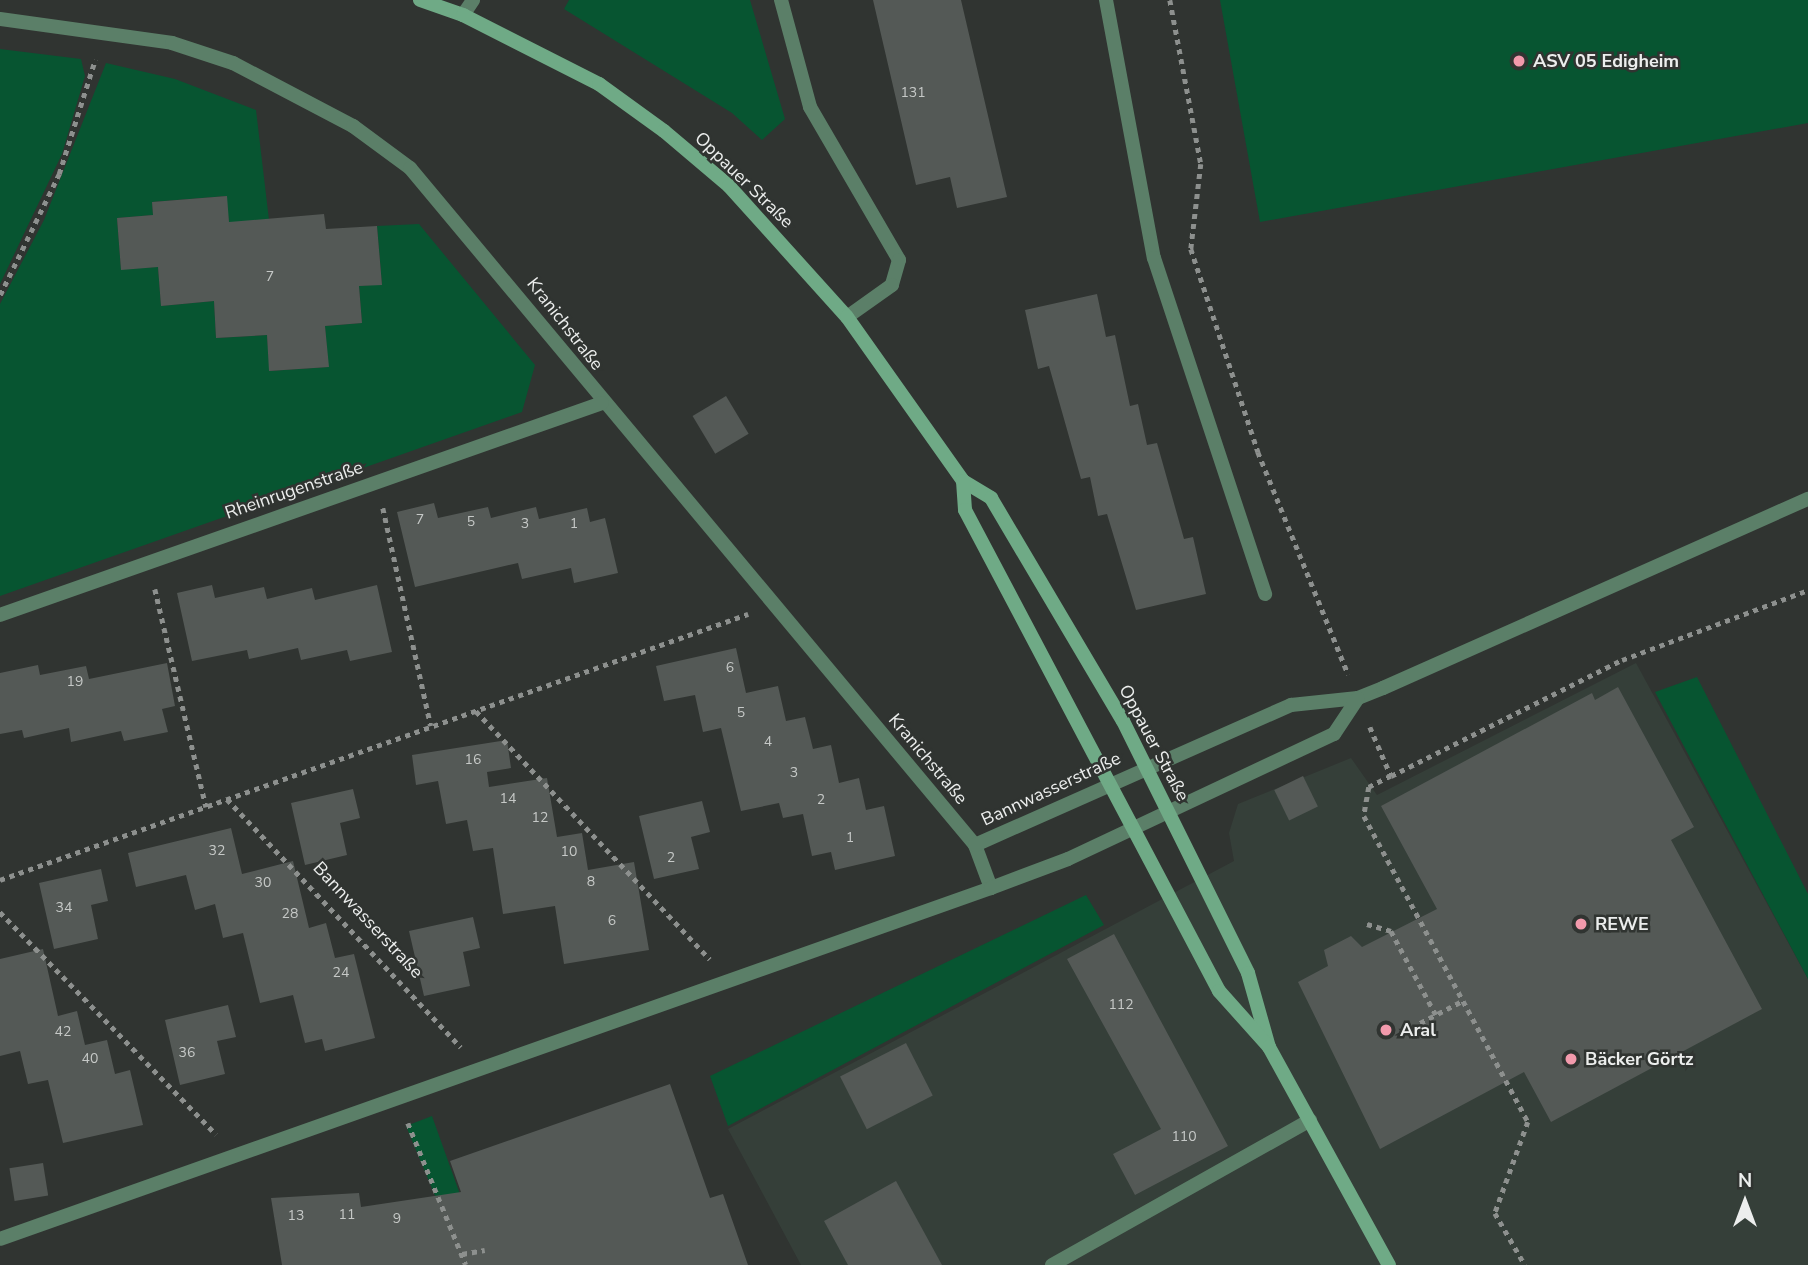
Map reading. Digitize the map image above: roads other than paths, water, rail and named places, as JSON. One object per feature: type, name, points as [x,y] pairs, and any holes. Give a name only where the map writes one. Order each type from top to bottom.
[{"type":"street","name":"Oppauer Straße","points":[[420,0],[463,15],[599,84],[664,131],[729,186],[847,317],[964,481],[991,498],[1146,766],[1248,973],[1269,1047]]},
{"type":"street","points":[[463,15],[473,0]]},
{"type":"street","points":[[781,0],[810,107],[899,260],[892,285],[847,317]]},
{"type":"street","points":[[1105,0],[1154,258],[1265,594]]},
{"type":"street","name":"Kranichstraße","points":[[0,19],[103,31],[172,43],[233,63],[363,133],[410,169],[461,222],[602,403],[975,845]]},
{"type":"street","name":"Rheinrugenstraße","points":[[0,615],[602,403]]},
{"type":"street","name":"Oppauer Straße","points":[[964,481],[965,510],[1113,783],[1219,991],[1269,1047],[1389,1265]]},
{"type":"street","points":[[0,1239],[991,888],[1134,828],[1334,734],[1358,698],[1808,499]]},
{"type":"street","name":"Bannwasserstraße","points":[[991,888],[975,845],[1146,766],[1291,705],[1358,698]]},
{"type":"street","points":[[1052,1265],[1310,1120]]},
{"type":"place","name":"ASV 05 Edigheim","points":[[1519,61]]},
{"type":"place","name":"REWE","points":[[1581,924]]},
{"type":"place","name":"Aral","points":[[1386,1030]]},
{"type":"place","name":"Bäcker Görtz","points":[[1571,1059]]}]
